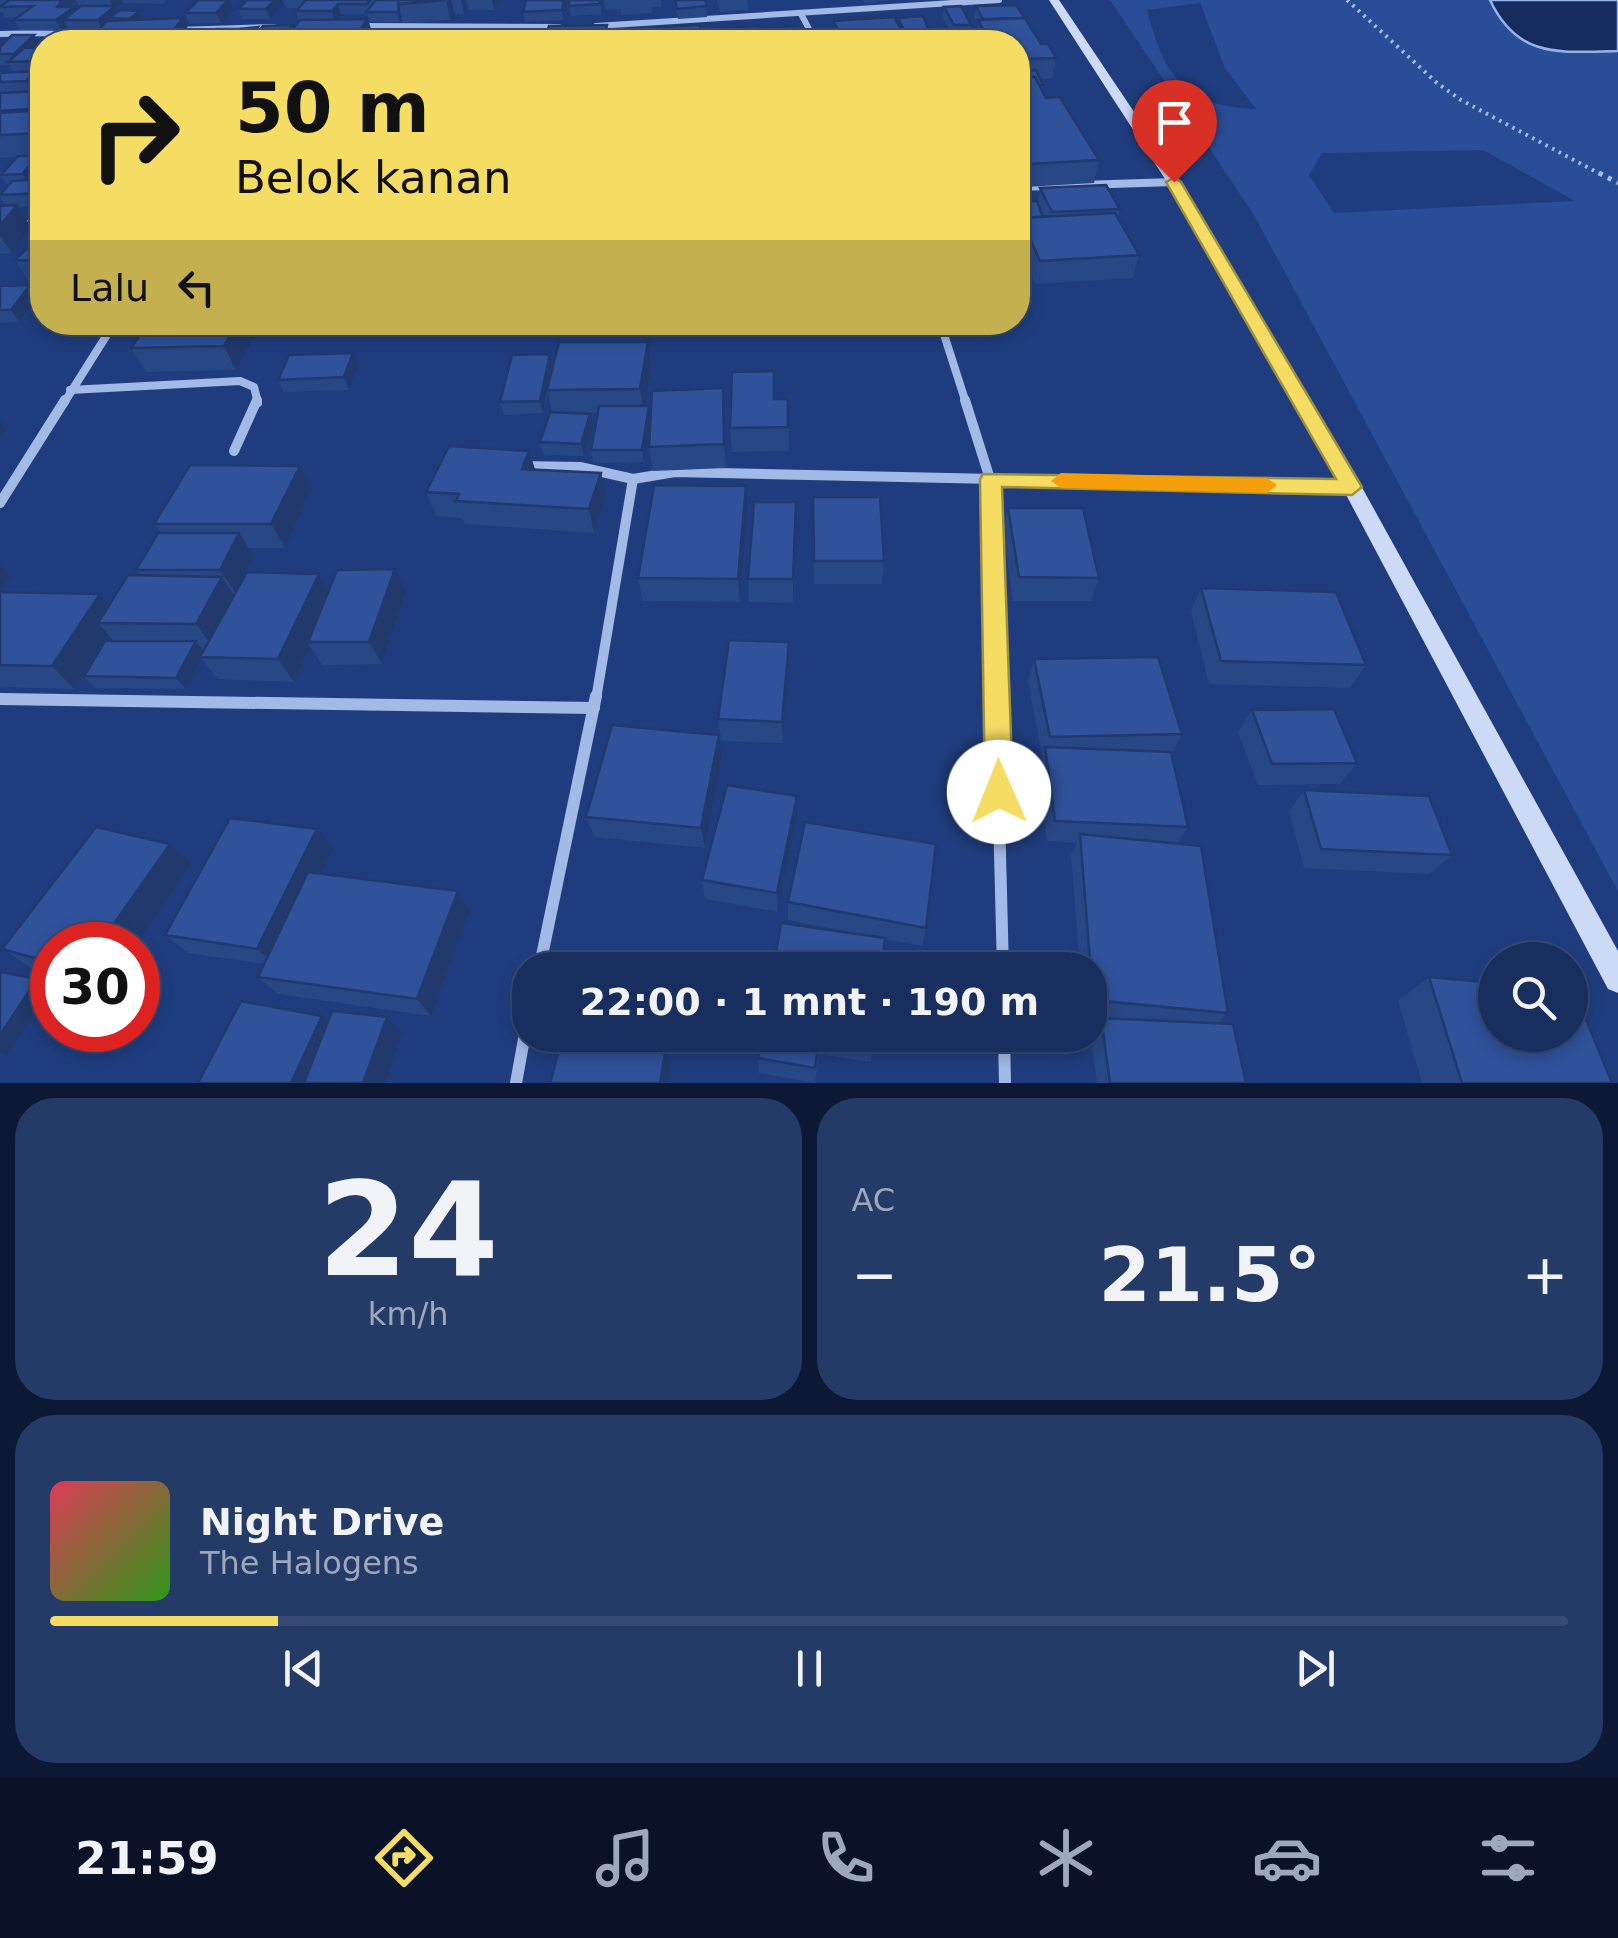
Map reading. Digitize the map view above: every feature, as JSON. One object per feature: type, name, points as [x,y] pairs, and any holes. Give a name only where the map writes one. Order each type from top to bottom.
[{"type":"main road","points":[[1054,0],[1174,182],[1352,487],[1618,979]]},
{"type":"street","points":[[586,26],[998,0]]},
{"type":"street","points":[[800,14],[809,30]]},
{"type":"street","points":[[347,26],[569,27]]},
{"type":"street","points":[[167,30],[276,28]]},
{"type":"street","points":[[2,36],[30,35]]},
{"type":"street","points":[[1030,187],[1174,182]]},
{"type":"street","points":[[0,225],[30,224]]},
{"type":"street","points":[[0,503],[106,335]]},
{"type":"street","points":[[944,335],[990,479],[1003,952]]},
{"type":"street","points":[[70,390],[240,380],[254,386],[258,404],[234,452]]},
{"type":"street","points":[[502,465],[580,467],[633,479],[674,472],[1352,487]]},
{"type":"street","points":[[543,952],[594,708],[633,479]]},
{"type":"street","points":[[2,701],[594,708]]},
{"type":"street","points":[[516,1083],[522,1052]]},
{"type":"street","points":[[1004,1052],[1005,1083]]},
{"type":"path","points":[[1347,0],[1461,100],[1618,183]]},
{"type":"shaded area","points":[[1110,0],[1618,0],[1618,891],[1254,215]],"holes":[[[1200,3],[1225,68],[1256,109],[1231,107],[1194,94],[1181,83],[1161,53],[1147,10]],[[1483,150],[1575,201],[1334,213],[1309,175],[1322,153]]]},
{"type":"shaded area","points":[[1490,0],[1618,0],[1618,51],[1560,51],[1528,43],[1501,19]]},
{"type":"building","points":[[9,0],[62,0],[57,7],[74,7],[56,20],[14,20],[33,6],[0,7]]},
{"type":"building","points":[[198,0],[228,0],[216,13],[185,13]]},
{"type":"building","points":[[247,0],[275,0],[266,9],[238,9]]},
{"type":"building","points":[[306,0],[370,0],[367,4],[338,4],[332,11],[296,11]]},
{"type":"building","points":[[376,0],[400,0],[399,9],[366,12]]},
{"type":"building","points":[[400,0],[446,0],[398,4]]},
{"type":"building","points":[[526,0],[564,0],[562,10],[523,12]]},
{"type":"building","points":[[569,0],[600,0],[600,4],[569,6]]},
{"type":"building","points":[[675,0],[705,0],[707,6],[677,9]]},
{"type":"building","points":[[1016,5],[1025,18],[983,19],[976,6]]},
{"type":"building","points":[[81,6],[115,6],[98,20],[63,20]]},
{"type":"building","points":[[961,6],[971,25],[954,25],[944,7]]},
{"type":"building","points":[[120,10],[140,11],[129,19],[109,18]]},
{"type":"building","points":[[888,15],[889,17],[834,19]]},
{"type":"building","points":[[923,16],[929,30],[904,30],[898,18]]},
{"type":"building","points":[[894,17],[901,30],[838,30],[833,21]]},
{"type":"building","points":[[183,18],[174,30],[98,30],[107,21]]},
{"type":"building","points":[[1025,18],[1041,44],[1048,44],[1056,58],[1030,59],[1030,30],[983,30],[978,20]]},
{"type":"building","points":[[368,19],[360,30],[292,30],[300,20]]},
{"type":"building","points":[[292,25],[289,30],[260,30],[263,26]]},
{"type":"building","points":[[607,25],[606,30],[548,30],[549,26]]},
{"type":"building","points":[[700,25],[701,30],[660,30],[660,27]]},
{"type":"building","points":[[758,26],[758,30],[722,30]]},
{"type":"building","points":[[794,26],[795,30],[762,30]]},
{"type":"building","points":[[12,35],[30,35],[14,54],[0,54],[0,47]]},
{"type":"building","points":[[30,48],[30,61],[8,62]]},
{"type":"building","points":[[1030,70],[1036,70],[1043,85],[1030,77]]},
{"type":"building","points":[[30,71],[30,77],[26,81],[0,82],[0,73]]},
{"type":"building","points":[[1030,77],[1035,77],[1046,98],[1060,97],[1099,160],[1030,164]]},
{"type":"building","points":[[30,92],[30,109],[0,111],[0,93]]},
{"type":"building","points":[[30,111],[30,134],[0,135],[0,113]]},
{"type":"building","points":[[18,156],[30,156],[30,165],[22,174],[1,175]]},
{"type":"building","points":[[30,180],[30,194],[0,195],[12,181]]},
{"type":"building","points":[[1106,185],[1120,209],[1052,212],[1040,188]]},
{"type":"building","points":[[1030,201],[1037,201],[1043,217],[1030,218]]},
{"type":"building","points":[[17,205],[0,226],[0,206]]},
{"type":"building","points":[[1115,213],[1139,255],[1040,261],[1030,238],[1030,218]]},
{"type":"building","points":[[30,246],[30,261],[15,260]]},
{"type":"building","points":[[30,285],[11,310],[0,310],[0,286]]},
{"type":"building","points":[[140,335],[230,335],[224,346],[131,348]]},
{"type":"building","points":[[559,342],[648,342],[640,389],[547,390]]},
{"type":"building","points":[[353,353],[344,377],[278,380],[289,355]]},
{"type":"building","points":[[550,354],[540,401],[500,402],[512,355]]},
{"type":"building","points":[[774,371],[774,399],[788,399],[788,427],[730,428],[732,372]]},
{"type":"building","points":[[723,388],[724,444],[649,447],[652,391]]},
{"type":"building","points":[[599,406],[649,406],[642,450],[591,450]]},
{"type":"building","points":[[550,412],[590,414],[581,444],[540,442]]},
{"type":"building","points":[[449,446],[529,451],[522,469],[601,473],[589,509],[456,501],[459,494],[426,492]]},
{"type":"building","points":[[190,465],[300,466],[271,524],[154,524]]},
{"type":"building","points":[[654,485],[746,486],[738,579],[638,578]]},
{"type":"building","points":[[813,497],[880,497],[884,561],[814,561]]},
{"type":"building","points":[[754,502],[796,502],[793,579],[748,579]]},
{"type":"building","points":[[1008,508],[1083,508],[1099,578],[1019,577]]},
{"type":"building","points":[[158,533],[239,533],[220,570],[136,570]]},
{"type":"building","points":[[395,569],[369,642],[308,642],[337,570]]},
{"type":"building","points":[[247,572],[319,574],[278,659],[200,657]]},
{"type":"building","points":[[128,575],[222,577],[196,624],[98,623]]},
{"type":"building","points":[[1201,588],[1336,592],[1366,665],[1221,661]]},
{"type":"building","points":[[0,592],[100,594],[52,666],[0,665]]},
{"type":"building","points":[[729,640],[789,642],[782,722],[718,719]]},
{"type":"building","points":[[105,641],[196,641],[176,678],[84,676]]},
{"type":"building","points":[[1158,657],[1182,734],[1050,737],[1034,659]]},
{"type":"building","points":[[1334,709],[1357,763],[1272,764],[1252,710]]},
{"type":"building","points":[[612,725],[719,735],[701,828],[586,817]]},
{"type":"building","points":[[1045,747],[1171,752],[1188,827],[1055,821]]},
{"type":"building","points":[[727,785],[797,796],[777,893],[702,880]]},
{"type":"building","points":[[1304,790],[1429,796],[1452,855],[1321,849]]},
{"type":"building","points":[[230,818],[317,829],[257,949],[165,935]]},
{"type":"building","points":[[805,822],[936,844],[926,928],[788,902]]},
{"type":"building","points":[[96,827],[170,844],[115,922],[30,922],[30,957],[2,949]]},
{"type":"building","points":[[1080,834],[1201,846],[1228,1013],[1107,1001],[1107,952],[1089,952]]},
{"type":"building","points":[[308,872],[458,891],[417,999],[258,977]]},
{"type":"building","points":[[781,923],[885,938],[884,952],[776,952]]},
{"type":"building","points":[[0,972],[30,978],[30,990],[0,1035]]},
{"type":"building","points":[[1429,977],[1478,981],[1478,1052],[1588,1052],[1588,1024],[1612,1083],[1462,1083]]},
{"type":"building","points":[[241,1001],[322,1016],[291,1083],[198,1083]]},
{"type":"building","points":[[332,1011],[387,1017],[363,1083],[304,1083]]},
{"type":"building","points":[[1107,1018],[1233,1024],[1246,1083],[1110,1083]]},
{"type":"building","points":[[558,1052],[665,1053],[660,1083],[550,1083]]},
{"type":"building","points":[[759,1052],[817,1052],[815,1068],[758,1058]]},
{"type":"slow traffic","points":[[1061,481],[1267,485]]},
{"type":"route","points":[[999,792],[990,479],[1352,487],[1174,182]]}]
